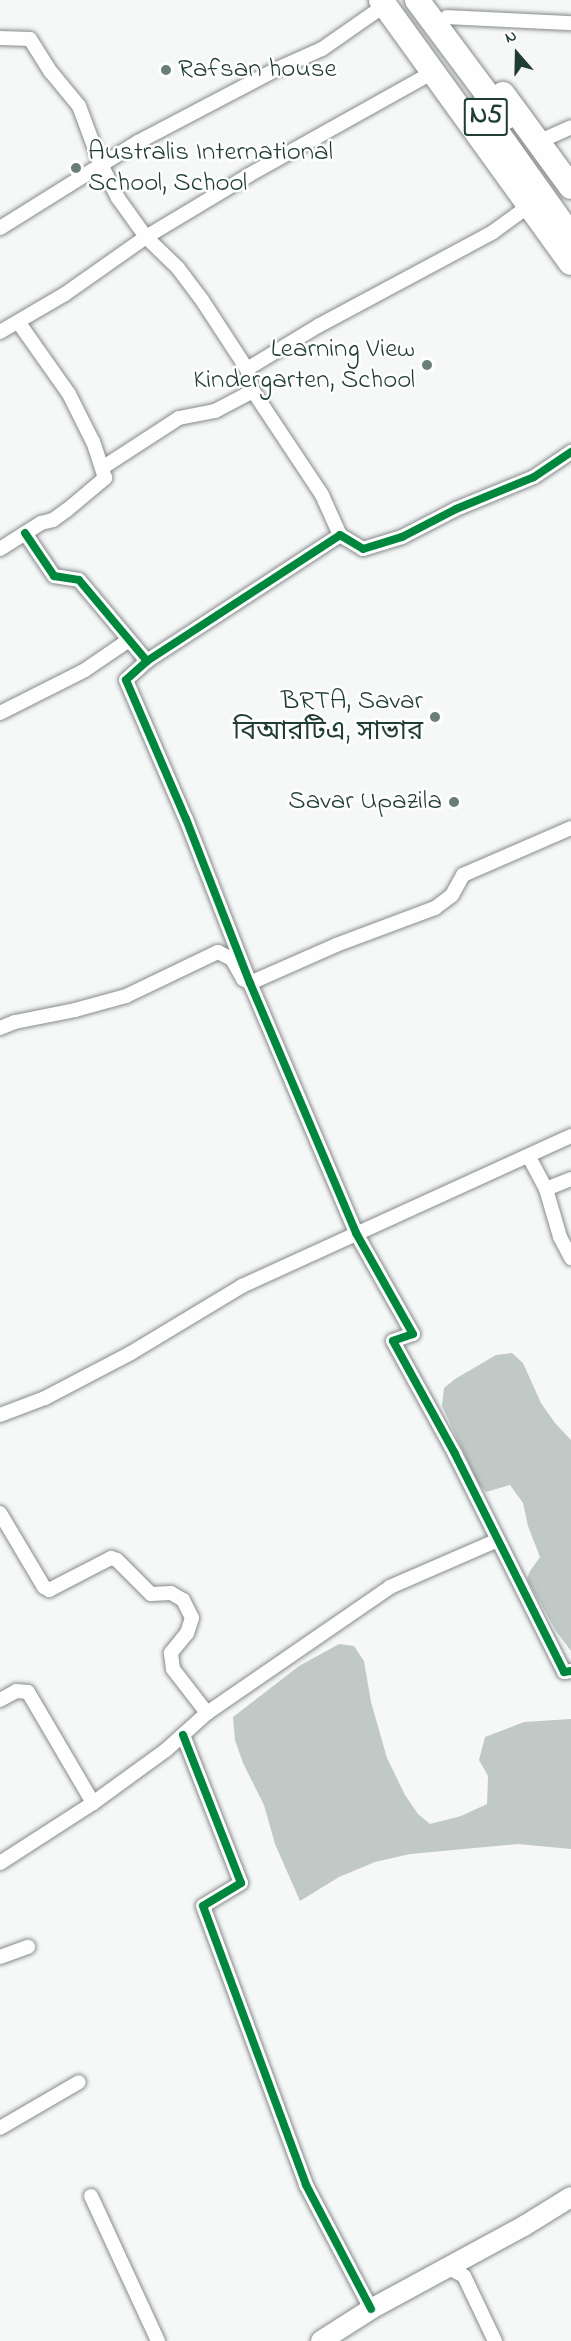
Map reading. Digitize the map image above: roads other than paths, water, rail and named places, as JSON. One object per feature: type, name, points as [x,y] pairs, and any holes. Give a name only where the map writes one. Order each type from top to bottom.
[{"type":"highway","name":"N5","points":[[417,0],[571,211]]},
{"type":"highway","name":"N5","points":[[389,2],[571,236]]},
{"type":"highway","points":[[389,2],[433,72],[571,263]]},
{"type":"highway","points":[[440,9],[571,187]]},
{"type":"street","points":[[0,228],[138,142],[275,70],[322,49],[389,2]]},
{"type":"street","points":[[440,9],[571,23]]},
{"type":"street","points":[[0,38],[30,39],[51,72],[79,106],[101,165],[118,198],[146,237],[178,268],[202,300],[247,369],[253,391],[322,495],[340,535],[363,549],[402,537],[456,509],[534,477],[571,452]]},
{"type":"street","points":[[0,332],[19,323],[65,294],[146,237],[249,175],[433,72]]},
{"type":"street","points":[[538,142],[571,127]]},
{"type":"street","points":[[247,369],[318,326],[493,232],[530,206]]},
{"type":"street","points":[[0,549],[60,515],[105,478],[69,394],[19,323]]},
{"type":"street","points":[[102,468],[179,418],[215,411],[253,391]]},
{"type":"street","points":[[25,533],[54,576],[79,580],[147,661]]},
{"type":"street","points":[[340,535],[147,661],[126,680],[186,819],[250,983],[356,1233],[413,1334],[393,1341],[455,1454],[496,1541],[564,1672],[571,1671]]},
{"type":"street","points":[[0,713],[85,670],[129,640]]},
{"type":"street","points":[[0,1028],[15,1022],[75,1010],[126,996],[218,952],[232,959],[243,980],[250,983],[336,945],[435,909],[452,896],[464,875],[571,828]]},
{"type":"street","points":[[0,1415],[45,1398],[131,1353],[242,1286],[571,1136]]},
{"type":"street","points":[[529,1156],[546,1189],[560,1237],[571,1257]]},
{"type":"street","points":[[546,1189],[571,1179]]},
{"type":"street","points":[[0,1513],[44,1587],[49,1590],[111,1558],[117,1560],[151,1594],[171,1593],[183,1600],[192,1618],[187,1633],[171,1653],[173,1669],[207,1713]]},
{"type":"street","points":[[0,1863],[93,1803],[183,1735],[207,1713],[390,1587],[496,1541]]},
{"type":"street","points":[[0,1700],[16,1691],[28,1692],[93,1803]]},
{"type":"street","points":[[183,1735],[241,1883],[203,1906],[306,2185],[370,2309]]},
{"type":"street","points":[[0,1957],[28,1947]]},
{"type":"street","points":[[0,2128],[79,2082]]},
{"type":"street","points":[[91,2196],[158,2341]]},
{"type":"street","points":[[321,2341],[370,2309],[524,2226],[571,2197]]},
{"type":"street","points":[[447,2267],[464,2276],[495,2341]]},
{"type":"place","name":"Rafsan house","points":[[166,70]]},
{"type":"place","name":"Australis International School, School","points":[[76,168]]},
{"type":"place","name":"Learning View Kindergarten, School","points":[[427,365]]},
{"type":"place","name":"BRTA, Savar বিআরটিএ, সাভার","points":[[435,717]]},
{"type":"place","name":"Savar Upazila","points":[[454,802]]}]
